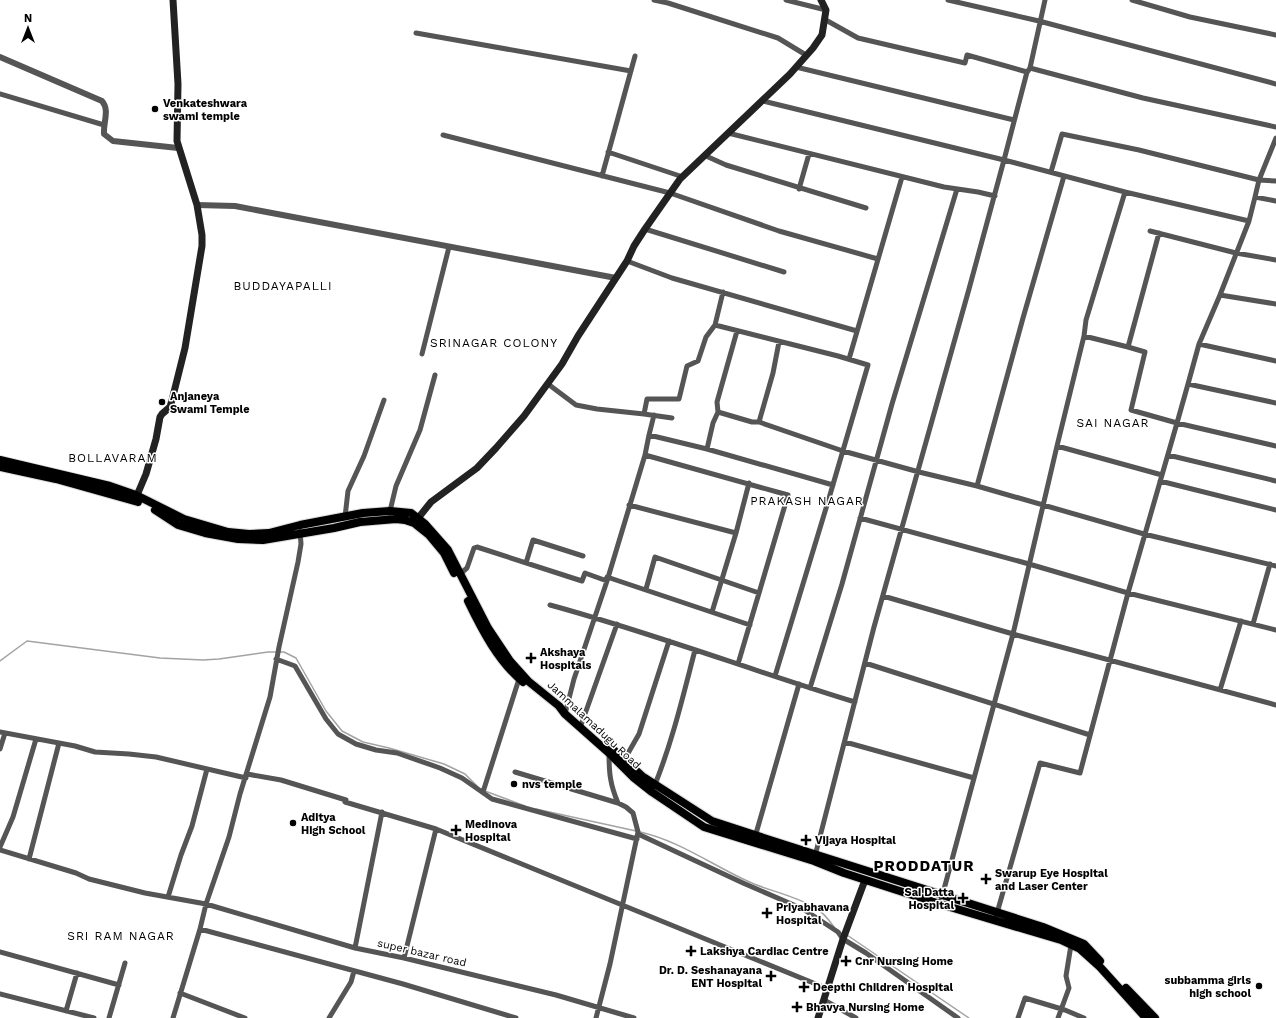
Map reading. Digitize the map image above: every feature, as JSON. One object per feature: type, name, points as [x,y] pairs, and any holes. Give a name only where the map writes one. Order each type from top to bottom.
[{"type":"main road","points":[[135,498],[146,474],[156,439],[160,417],[170,407],[172,400],[185,348],[202,246],[202,235],[197,205],[177,141],[178,84],[173,0]]},
{"type":"main road","points":[[417,521],[431,502],[477,468],[524,416],[548,384],[627,261],[634,246],[645,229],[683,177],[763,101],[813,48],[822,36],[826,10],[821,0]]},
{"type":"main road","points":[[0,460],[135,498],[156,507],[178,525],[263,540],[300,529],[358,518],[417,521],[444,553],[486,636],[501,658],[519,679],[556,710],[563,710]]},
{"type":"main road","points":[[0,467],[21,467]]},
{"type":"main road","name":"Jammalamadugu Road","points":[[300,529],[345,516],[358,518],[390,511],[411,513],[417,521],[432,531],[448,550],[488,628],[510,661],[528,681],[581,726],[608,753],[623,762],[633,777],[654,788],[704,827],[755,839],[815,858],[865,880],[940,904],[996,916]]},
{"type":"main road","points":[[581,726],[623,762]]},
{"type":"main road","points":[[815,858],[943,895],[1061,940],[1080,949],[1100,967],[1146,1018]]},
{"type":"main road","points":[[818,1018],[843,940],[865,880]]},
{"type":"main road","points":[[996,916],[1043,927],[1084,944],[1155,1018]]},
{"type":"street","points":[[654,0],[676,5],[778,38],[806,55]]},
{"type":"street","points":[[786,0],[826,10]]},
{"type":"street","points":[[948,0],[1039,21],[1276,84]]},
{"type":"street","points":[[815,858],[883,596],[919,472],[995,196],[1045,0]]},
{"type":"street","points":[[1132,0],[1190,17],[1276,35]]},
{"type":"street","points":[[824,20],[858,38],[965,63],[967,55],[1143,98],[1276,128]]},
{"type":"street","points":[[416,33],[631,71]]},
{"type":"street","points":[[602,176],[635,56]]},
{"type":"street","points":[[0,57],[102,101],[106,106],[104,134],[113,140],[178,148]]},
{"type":"street","points":[[796,66],[1014,120]]},
{"type":"street","points":[[0,94],[104,125]]},
{"type":"street","points":[[763,101],[1004,160],[1125,192],[1249,221]]},
{"type":"street","points":[[728,133],[902,177],[995,196]]},
{"type":"street","points":[[1051,172],[1062,134],[1139,150],[1259,180],[1276,181]]},
{"type":"street","points":[[443,135],[670,193],[779,231],[878,259]]},
{"type":"street","points":[[996,916],[1040,763],[1080,774],[1144,534],[1199,344],[1249,221],[1259,180],[1276,138]]},
{"type":"street","points":[[608,152],[683,177]]},
{"type":"street","points":[[799,189],[809,154]]},
{"type":"street","points":[[706,156],[726,166],[866,208]]},
{"type":"street","points":[[977,486],[1025,310],[1064,176]]},
{"type":"street","points":[[849,359],[902,177]]},
{"type":"street","points":[[810,688],[842,584],[892,404],[957,189]]},
{"type":"street","points":[[940,904],[1013,634],[1084,336],[1086,320],[1125,192]]},
{"type":"street","points":[[1255,197],[1276,201]]},
{"type":"street","points":[[197,205],[235,206],[616,278]]},
{"type":"street","points":[[645,229],[784,272]]},
{"type":"street","points":[[1150,231],[1236,253],[1276,260]]},
{"type":"street","points":[[1128,348],[1159,233]]},
{"type":"street","points":[[422,354],[449,247]]},
{"type":"street","points":[[627,261],[672,278],[857,331]]},
{"type":"street","points":[[644,414],[647,399],[679,399],[686,366],[698,361],[706,337],[715,325],[723,292]]},
{"type":"street","points":[[1220,295],[1276,304]]},
{"type":"street","points":[[715,325],[849,359],[868,366],[775,676]]},
{"type":"street","points":[[707,449],[713,423],[718,412],[717,402],[737,331]]},
{"type":"street","points":[[1084,336],[1145,352],[1131,410],[1276,446]]},
{"type":"street","points":[[759,422],[773,373],[779,342]]},
{"type":"street","points":[[1199,344],[1276,361]]},
{"type":"street","points":[[390,511],[396,486],[420,430],[435,375]]},
{"type":"street","points":[[548,384],[576,405],[672,418]]},
{"type":"street","points":[[1188,384],[1276,403]]},
{"type":"street","points":[[345,516],[348,491],[364,456],[384,400]]},
{"type":"street","points":[[718,412],[752,422],[759,422],[843,451],[919,472],[977,486],[1144,534],[1276,566]]},
{"type":"street","points":[[563,710],[607,579],[645,455],[654,415]]},
{"type":"street","points":[[649,435],[707,449],[833,485]]},
{"type":"street","points":[[1057,446],[1162,474]]},
{"type":"street","points":[[645,455],[788,495],[738,664]]},
{"type":"street","points":[[1168,455],[1276,481]]},
{"type":"street","points":[[1160,481],[1276,510]]},
{"type":"street","points":[[712,612],[736,534],[749,483]]},
{"type":"street","points":[[629,505],[736,534]]},
{"type":"street","points":[[860,518],[1029,564],[1128,593],[1276,630]]},
{"type":"street","points":[[173,1018],[206,904],[229,837],[270,697],[277,654],[298,562],[301,544],[300,529]]},
{"type":"street","points":[[526,563],[534,540],[583,556]]},
{"type":"street","points":[[460,574],[467,568],[474,548],[477,547],[582,581],[585,573],[646,589],[750,625]]},
{"type":"street","points":[[646,589],[655,557],[759,593]]},
{"type":"street","points":[[1253,624],[1270,564]]},
{"type":"street","points":[[883,596],[1013,634],[1276,705]]},
{"type":"street","points":[[550,605],[617,624],[855,702]]},
{"type":"street","points":[[1220,690],[1241,621]]},
{"type":"street","points":[[581,726],[617,624]]},
{"type":"street","points":[[623,762],[639,734],[669,641]]},
{"type":"street","points":[[654,788],[681,704],[695,650]]},
{"type":"street","points":[[277,654],[295,666],[326,719],[338,734],[356,744],[376,750],[397,753],[440,768],[462,778],[492,799],[637,836],[803,909],[838,932],[843,940],[866,952],[958,1018]]},
{"type":"street","points":[[865,663],[1090,735]]},
{"type":"street","points":[[483,792],[519,679]]},
{"type":"street","points":[[755,839],[799,684]]},
{"type":"street","points":[[0,749],[2,732],[74,746],[95,752],[129,754],[156,758],[207,770],[281,780],[346,800],[345,802],[436,829],[828,990]]},
{"type":"street","points":[[0,848],[13,817],[36,739]]},
{"type":"street","points":[[845,742],[974,778]]},
{"type":"street","points":[[29,859],[59,743]]},
{"type":"street","points":[[608,753],[611,787],[618,803]]},
{"type":"street","points":[[168,896],[192,826],[207,770]]},
{"type":"street","points":[[515,772],[618,803],[633,813],[637,836],[610,964],[596,1018]]},
{"type":"street","points":[[355,948],[382,812]]},
{"type":"street","points":[[404,958],[436,829]]},
{"type":"street","name":"super bazar road","points":[[0,848],[29,859],[76,873],[89,879],[145,893],[206,904],[355,948],[404,958],[549,993],[634,1018]]},
{"type":"street","points":[[200,929],[354,971],[516,1018]]},
{"type":"street","points":[[1058,1018],[1069,988],[1066,976],[1071,945]]},
{"type":"street","points":[[0,952],[119,985]]},
{"type":"street","points":[[109,1018],[125,963]]},
{"type":"street","points":[[329,1018],[351,982],[354,971]]},
{"type":"street","points":[[66,1011],[77,973]]},
{"type":"street","points":[[180,993],[245,1018]]},
{"type":"street","points":[[0,994],[94,1018]]},
{"type":"street","points":[[1018,1018],[1026,998],[1081,1017]]},
{"type":"street","points":[[824,1000],[856,1018]]},
{"type":"waterway","points":[[0,661],[27,641],[160,658],[203,660],[268,652],[284,652],[296,658],[326,711],[342,731],[363,742],[444,764],[465,774],[477,786]]},
{"type":"waterway","points":[[485,791],[525,806]]},
{"type":"waterway","points":[[536,809],[636,831]]},
{"type":"waterway","points":[[640,832],[655,836],[684,848],[740,878],[810,905],[822,913],[834,927]]},
{"type":"waterway","points":[[847,935],[969,1018]]},
{"type":"place","name":"Venkateshwara swami temple","points":[[155,109]]},
{"type":"place","name":"Anjaneya Swami Temple","points":[[162,402]]},
{"type":"place","name":"Akshaya Hospitals","points":[[531,658]]},
{"type":"place","name":"nvs temple","points":[[514,784]]},
{"type":"place","name":"Aditya High School","points":[[293,823]]},
{"type":"place","name":"Medinova Hospital","points":[[456,830]]},
{"type":"place","name":"Vijaya Hospital","points":[[806,840]]},
{"type":"place","name":"Swarup Eye Hospital and Laser Center","points":[[986,879]]},
{"type":"place","name":"Sai Datta Hospital","points":[[963,898]]},
{"type":"place","name":"Priyabhavana Hospital","points":[[767,913]]},
{"type":"place","name":"Lakshya Cardiac Centre","points":[[691,951]]},
{"type":"place","name":"Cnr Nursing Home","points":[[846,961]]},
{"type":"place","name":"Dr. D. Seshanayana ENT Hospital","points":[[771,976]]},
{"type":"place","name":"subbamma girls high school","points":[[1259,986]]},
{"type":"place","name":"Deepthi Children Hospital","points":[[804,987]]},
{"type":"place","name":"Bhavya Nursing Home","points":[[797,1007]]},
{"type":"district","name":"BUDDAYAPALLI","points":[[283,286]]},
{"type":"district","name":"SRINAGAR COLONY","points":[[494,343]]},
{"type":"district","name":"SAI NAGAR","points":[[1113,423]]},
{"type":"district","name":"BOLLAVARAM","points":[[113,458]]},
{"type":"district","name":"PRAKASH NAGAR","points":[[807,501]]},
{"type":"district","name":"PRODDATUR","points":[[924,866]]},
{"type":"district","name":"SRI RAM NAGAR","points":[[121,936]]}]
